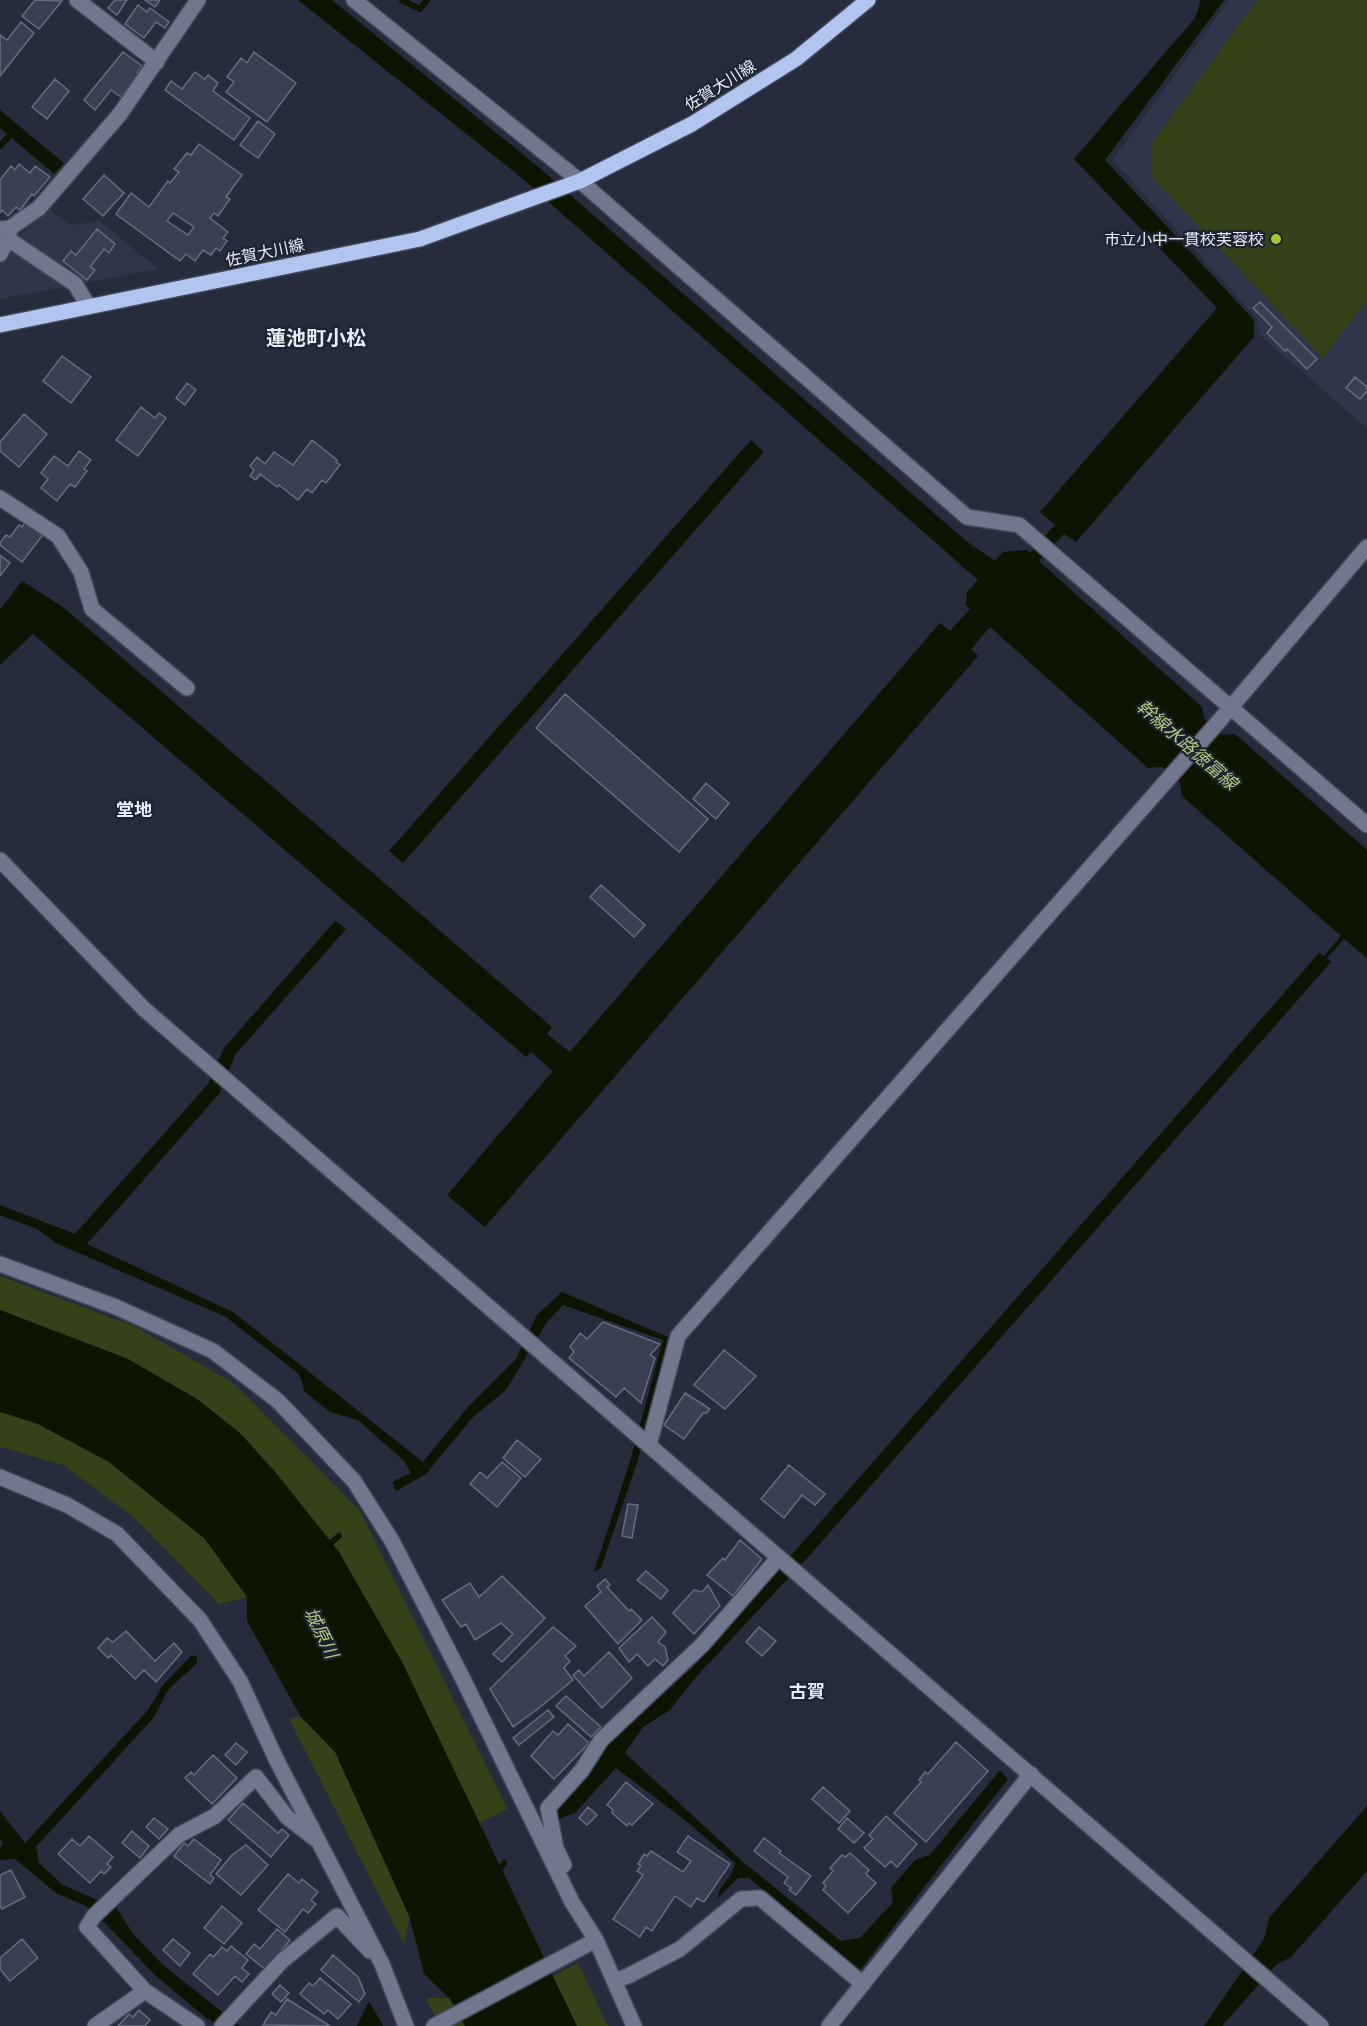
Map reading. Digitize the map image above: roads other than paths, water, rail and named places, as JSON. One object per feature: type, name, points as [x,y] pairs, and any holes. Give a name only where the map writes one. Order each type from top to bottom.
[{"type":"main road","name":"佐賀大川線","points":[[0,325],[420,239],[580,181],[692,124],[796,59],[868,0]]},
{"type":"street","points":[[77,0],[157,63]]},
{"type":"street","points":[[0,254],[6,232],[39,208],[120,114],[198,0]]},
{"type":"street","points":[[354,0],[580,181],[967,518],[1019,525],[1367,825]]},
{"type":"street","points":[[6,232],[75,284],[89,307]]},
{"type":"street","points":[[0,498],[58,536],[81,572],[92,609],[187,688]]},
{"type":"street","points":[[643,1440],[678,1336],[1168,780],[1367,548]]},
{"type":"street","points":[[0,860],[144,1009],[1321,2026]]},
{"type":"street","points":[[0,1264],[116,1307],[213,1351],[278,1401],[354,1481],[392,1541],[462,1677],[591,1943],[614,1981],[634,2026]]},
{"type":"street","points":[[0,1478],[67,1505],[117,1534],[200,1620],[240,1681],[277,1761],[382,1964],[406,2026]]},
{"type":"street","points":[[572,1902],[572,1882],[556,1848],[548,1808],[582,1770],[601,1740],[702,1645],[781,1559]]},
{"type":"street","points":[[829,2026],[1031,1774]]},
{"type":"street","points":[[197,2026],[144,1991],[87,1927],[94,1916],[179,1834],[215,1816],[256,1777],[287,1817],[320,1842]]},
{"type":"street","points":[[614,1981],[680,1949],[741,1899],[760,1898],[863,1984]]},
{"type":"street","points":[[222,2026],[282,1960],[337,1916],[382,1964]]},
{"type":"street","points":[[434,2026],[591,1943]]},
{"type":"street","points":[[95,2026],[144,1991]]},
{"type":"water","name":"幹線水路徳富線","points":[[298,0],[332,0],[536,165],[966,541],[995,561],[1003,552],[1027,550],[1030,553],[1055,525],[1040,512],[1217,308],[1074,159],[1195,18],[1201,0],[1224,0],[1105,160],[1254,320],[1254,337],[1076,542],[1064,534],[1039,561],[1202,707],[1204,718],[1222,735],[1235,734],[1367,850],[1367,958],[1344,939],[1327,958],[1331,962],[809,1556],[696,1677],[670,1710],[643,1727],[625,1753],[743,1862],[841,1941],[860,1938],[893,1902],[891,1888],[915,1860],[930,1855],[1000,1770],[1008,1779],[860,1970],[749,1878],[738,1878],[718,1898],[720,1889],[732,1873],[735,1863],[685,1820],[616,1768],[575,1813],[558,1819],[556,1807],[605,1748],[697,1663],[1319,953],[1324,956],[1341,936],[1182,796],[1180,783],[1162,767],[1148,768],[990,627],[971,649],[978,656],[485,1227],[447,1195],[553,1071],[531,1052],[526,1057],[33,634],[0,665],[0,610],[22,581],[63,607],[552,1027],[547,1034],[570,1052],[940,623],[950,631],[970,609],[966,605],[967,592],[978,580],[517,174]]},
{"type":"water","points":[[0,110],[64,163],[54,174],[0,128]]},
{"type":"water","points":[[751,440],[764,452],[403,863],[389,851]]},
{"type":"water","points":[[335,921],[346,929],[235,1055],[219,1094],[87,1244],[233,1312],[423,1462],[467,1408],[516,1359],[537,1315],[562,1292],[668,1337],[638,1460],[601,1568],[594,1572],[631,1458],[663,1340],[563,1305],[547,1322],[506,1390],[472,1418],[426,1474],[396,1491],[392,1482],[411,1473],[404,1461],[358,1420],[330,1412],[305,1392],[299,1374],[226,1317],[56,1243],[37,1229],[0,1215],[0,1205],[75,1234],[208,1084],[224,1048]]},
{"type":"water","name":"城原川","points":[[0,1310],[128,1359],[197,1399],[241,1434],[276,1473],[339,1552],[402,1662],[577,2026],[465,2026],[450,1999],[424,1974],[409,1916],[335,1752],[301,1717],[247,1621],[247,1597],[204,1538],[109,1462],[38,1424],[0,1412]]},
{"type":"water","points":[[192,1655],[197,1657],[197,1663],[168,1690],[154,1717],[36,1847],[39,1863],[63,1885],[116,1908],[134,1935],[163,1965],[240,2026],[219,2026],[206,2018],[156,1976],[86,1906],[56,1893],[15,1859],[0,1860],[0,1848],[3,1843],[0,1839],[0,1811],[25,1843],[148,1710],[163,1685]]},
{"type":"water","points":[[1367,1806],[1367,1871],[1291,1957],[1276,1965],[1222,2026],[1204,2026],[1264,1939],[1269,1918]]},
{"type":"water","points":[[369,2001],[383,2026],[357,2026]]},
{"type":"waterway","points":[[402,0],[420,9],[427,0]]},
{"type":"waterway","points":[[0,146],[9,136]]},
{"type":"waterway","points":[[326,1547],[339,1536]]},
{"type":"waterway","points":[[497,1874],[504,1863]]},
{"type":"place","name":"市立小中一貫校芙蓉校","points":[[1276,239]]},
{"type":"district","name":"蓮池町小松","points":[[316,338]]},
{"type":"district","name":"堂地","points":[[134,810]]},
{"type":"district","name":"古賀","points":[[807,1692]]}]
